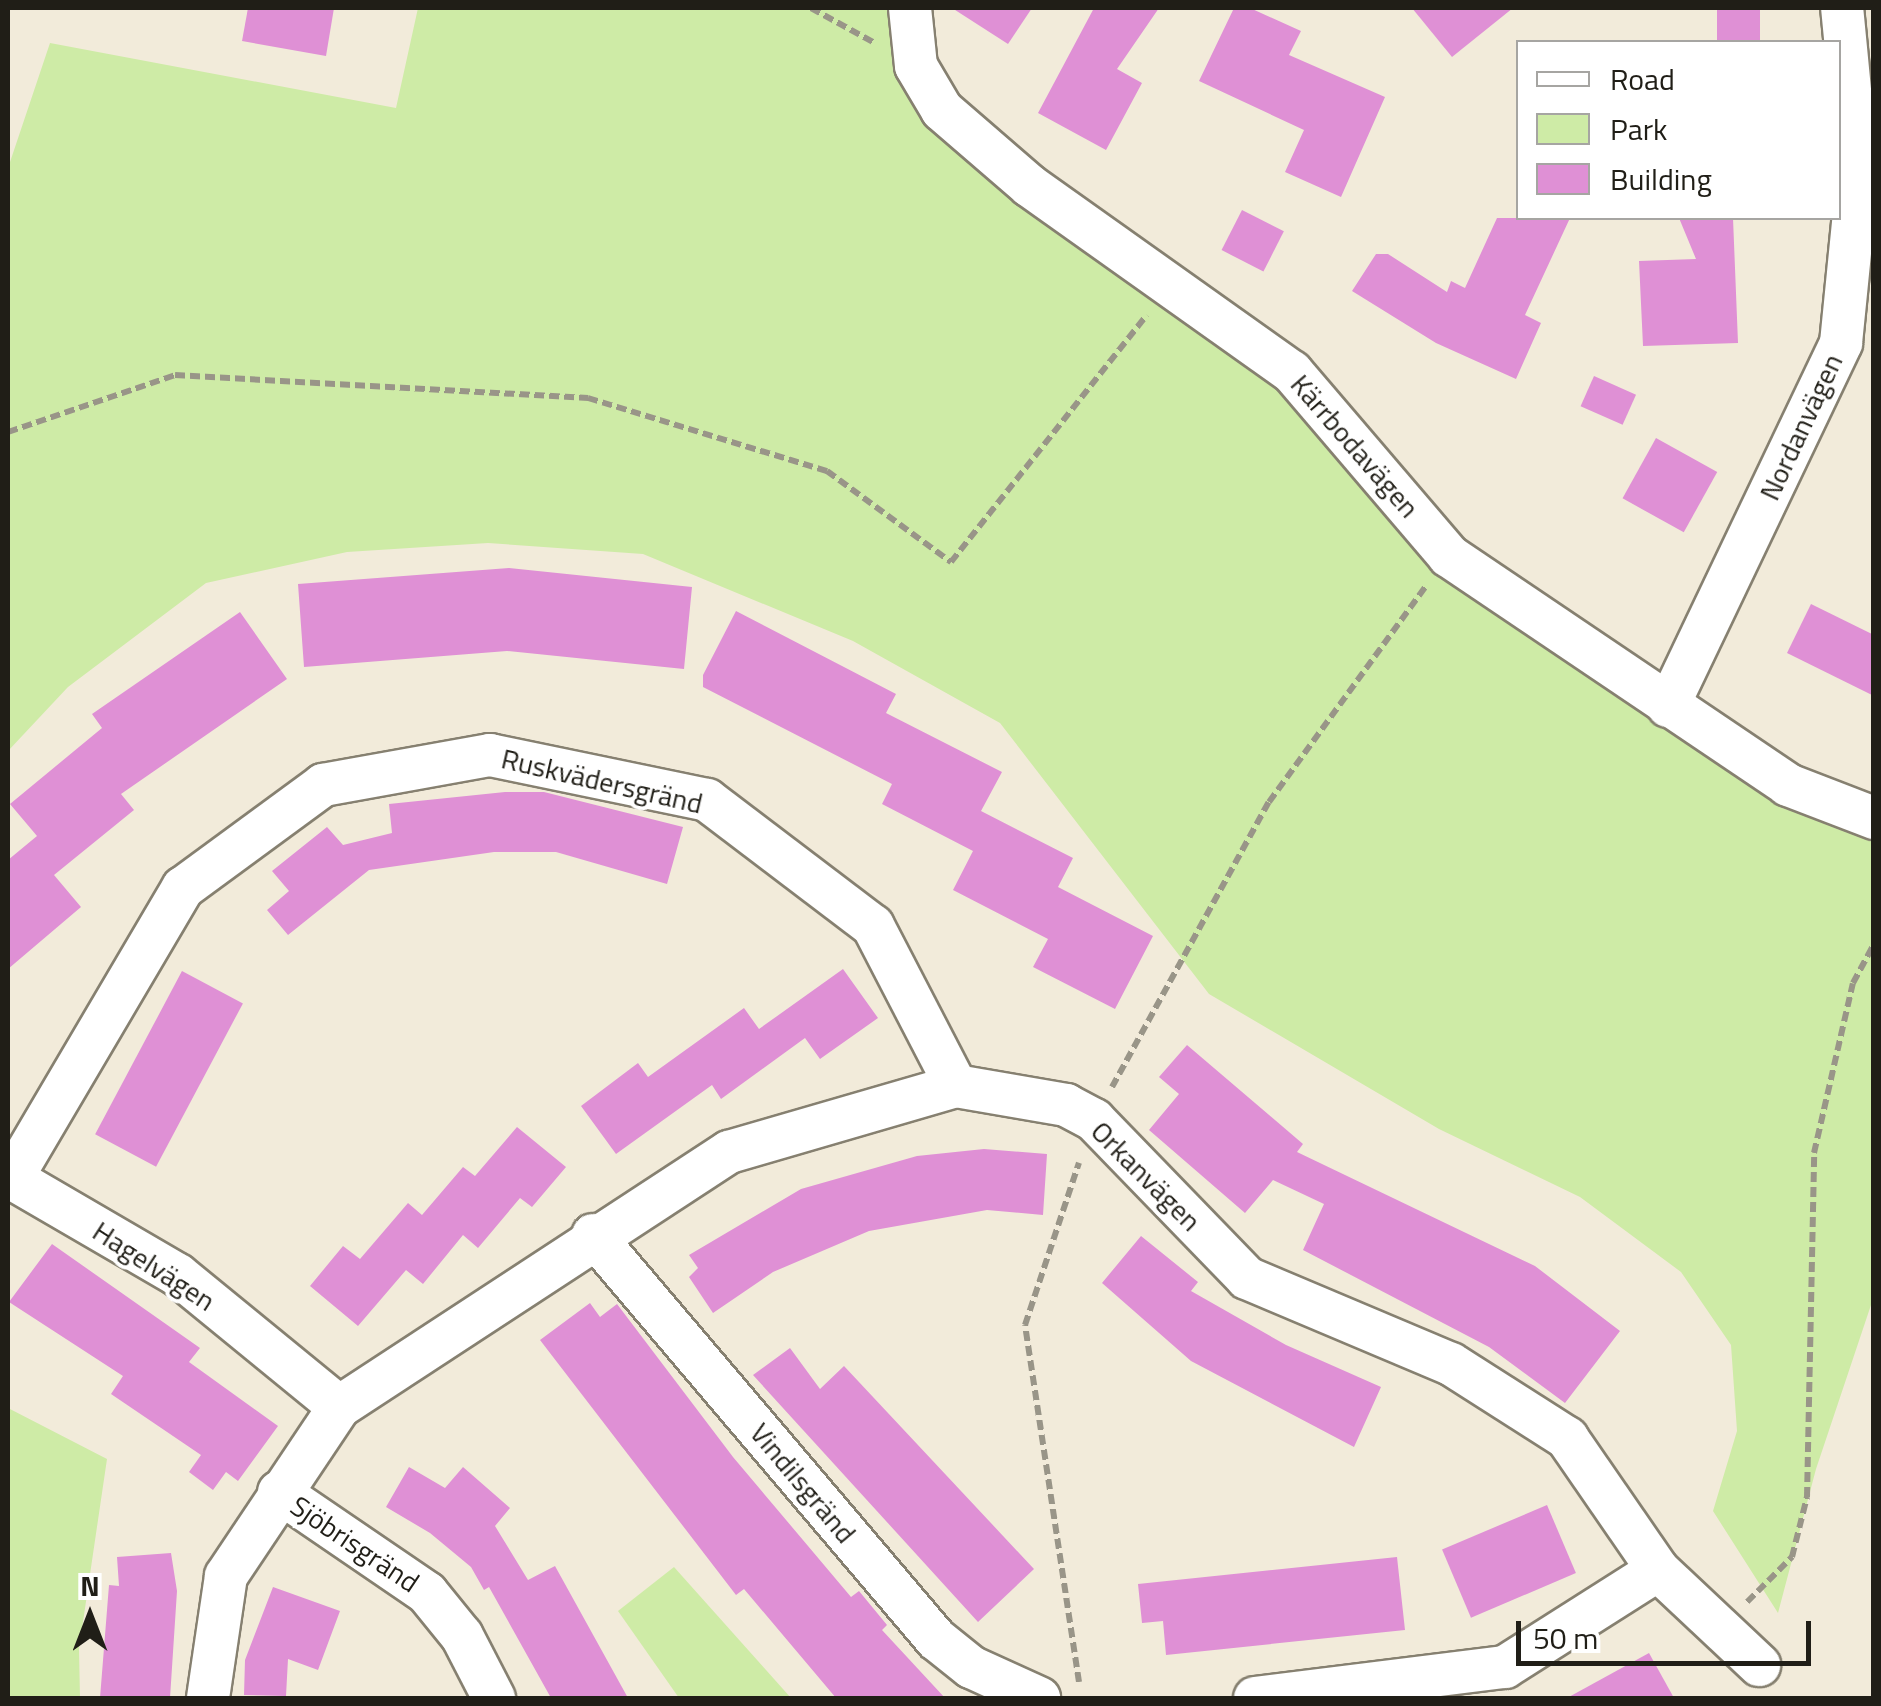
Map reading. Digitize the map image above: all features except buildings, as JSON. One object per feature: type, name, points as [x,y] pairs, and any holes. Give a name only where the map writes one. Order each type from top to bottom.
[{"type":"street","name":"Kärrbodavägen","points":[[910,8],[916,66],[942,110],[1030,186],[1292,372],[1448,556],[1788,785],[1874,818]]},
{"type":"street","name":"Nordanvägen","points":[[1668,706],[1841,342],[1858,173],[1842,8]]},
{"type":"street","name":"Ruskvädersgränd","points":[[10,1177],[183,888],[323,784],[490,755],[708,800],[873,926],[956,1086]]},
{"type":"street","name":"Orkanvägen","points":[[339,1407],[593,1235],[728,1152],[956,1086],[1066,1106],[1094,1120],[1247,1278],[1451,1364],[1566,1438],[1658,1570],[1718,1630],[1759,1664]]},
{"type":"street","name":"Hagelvägen","points":[[10,1177],[178,1274],[339,1407]]},
{"type":"street","name":"Vindilsgränd","points":[[593,1235],[936,1639],[971,1667],[1039,1698]]},
{"type":"street","name":"Sjöbrisgränd","points":[[208,1698],[226,1576],[339,1407]]},
{"type":"street","name":"Sjöbrisgränd","points":[[279,1492],[428,1594],[462,1636],[494,1698]]},
{"type":"street","points":[[1255,1698],[1505,1667],[1658,1570]]},
{"type":"path","points":[[811,8],[916,66]]},
{"type":"path","points":[[8,432],[174,376],[588,398],[827,472],[951,562],[1171,285]]},
{"type":"path","points":[[1082,1698],[1025,1324],[1094,1120],[1270,802],[1448,556]]},
{"type":"path","points":[[1718,1630],[1792,1557],[1807,1497],[1814,1153],[1852,982],[1874,944]]},
{"type":"green space","points":[[418,8],[904,8],[916,66],[1292,372],[1449,556],[1873,818],[1873,1299],[1816,1469],[1778,1613],[1713,1511],[1737,1431],[1731,1345],[1681,1272],[1580,1197],[1439,1129],[1209,994],[1000,723],[853,641],[643,554],[488,543],[347,552],[206,583],[68,687],[8,751],[8,168],[50,43],[396,108]]},
{"type":"green space","points":[[8,1408],[107,1459],[79,1649],[80,1698],[8,1698]]},
{"type":"green space","points":[[674,1567],[791,1698],[679,1698],[618,1611]]}]
